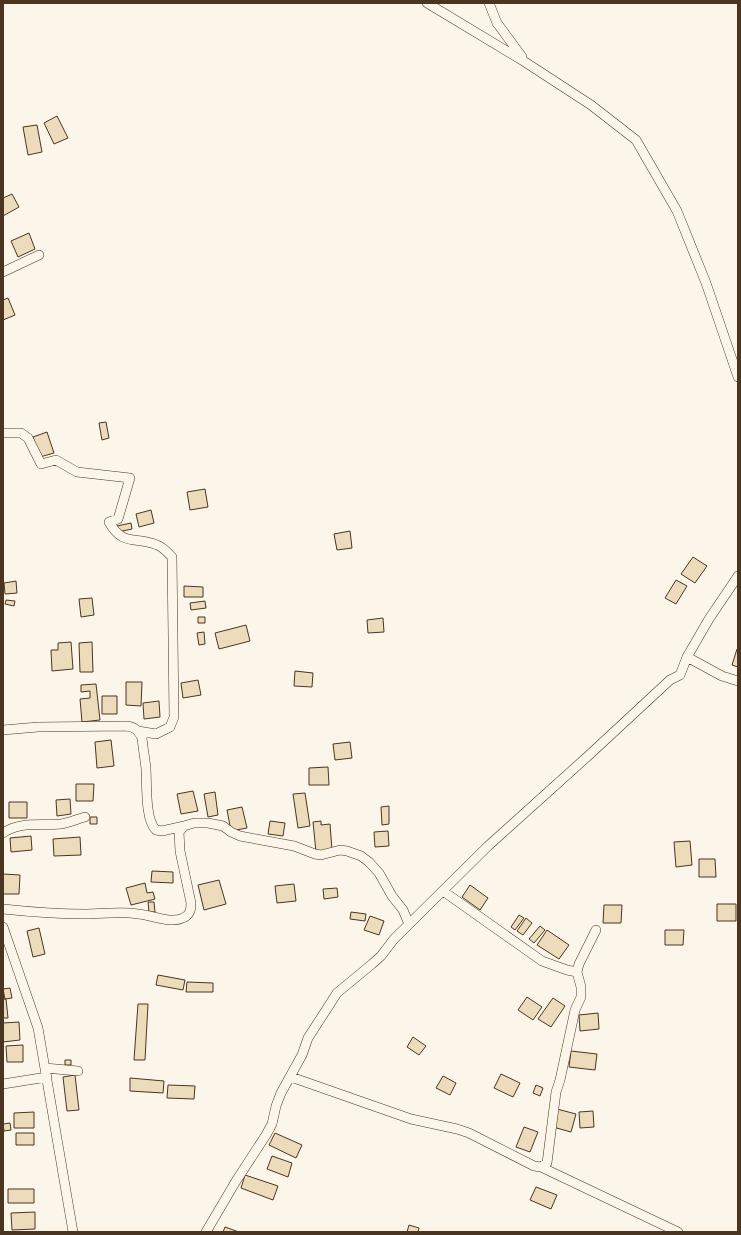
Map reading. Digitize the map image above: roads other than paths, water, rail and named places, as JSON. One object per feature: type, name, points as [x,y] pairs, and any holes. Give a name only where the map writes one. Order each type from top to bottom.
[{"type":"street","points":[[427,3],[525,62],[591,105],[636,140],[677,211],[706,283],[738,377]]},
{"type":"street","points":[[489,3],[497,23],[525,62]]},
{"type":"street","points":[[3,272],[39,254]]},
{"type":"street","points":[[3,433],[21,433],[28,438],[41,464],[56,460],[77,472],[130,478],[118,519],[109,522],[118,535],[126,539],[158,545],[172,557],[174,717],[170,727],[156,734],[138,731]]},
{"type":"street","points":[[206,1232],[236,1181],[266,1135],[272,1124],[281,1093],[302,1055],[308,1038],[337,992],[372,964],[409,924],[488,846],[670,680],[680,675],[687,657],[709,619],[738,576]]},
{"type":"street","points":[[687,657],[722,676],[738,681]]},
{"type":"street","points":[[3,730],[38,727],[134,727],[142,738],[148,808],[152,827],[156,830],[162,831],[194,823],[208,823],[223,826],[240,836],[294,846],[315,854],[321,855],[340,850],[361,856],[379,873],[392,896],[403,910],[409,924]]},
{"type":"street","points":[[3,833],[13,827],[23,825],[63,824],[85,817]]},
{"type":"street","points":[[3,909],[42,914],[136,913],[164,919],[175,920],[183,918],[189,914],[191,903],[180,851],[179,832],[184,826]]},
{"type":"street","points":[[443,891],[542,961],[577,972]]},
{"type":"street","points":[[3,927],[5,944],[38,1028],[73,1232]]},
{"type":"street","points":[[541,1167],[547,1163],[556,1092],[562,1073],[576,1010],[581,997],[581,987],[577,972],[579,964],[596,930]]},
{"type":"street","points":[[3,1084],[46,1073],[78,1071]]},
{"type":"street","points":[[291,1076],[411,1119],[469,1133],[534,1166],[541,1167],[678,1232]]}]
